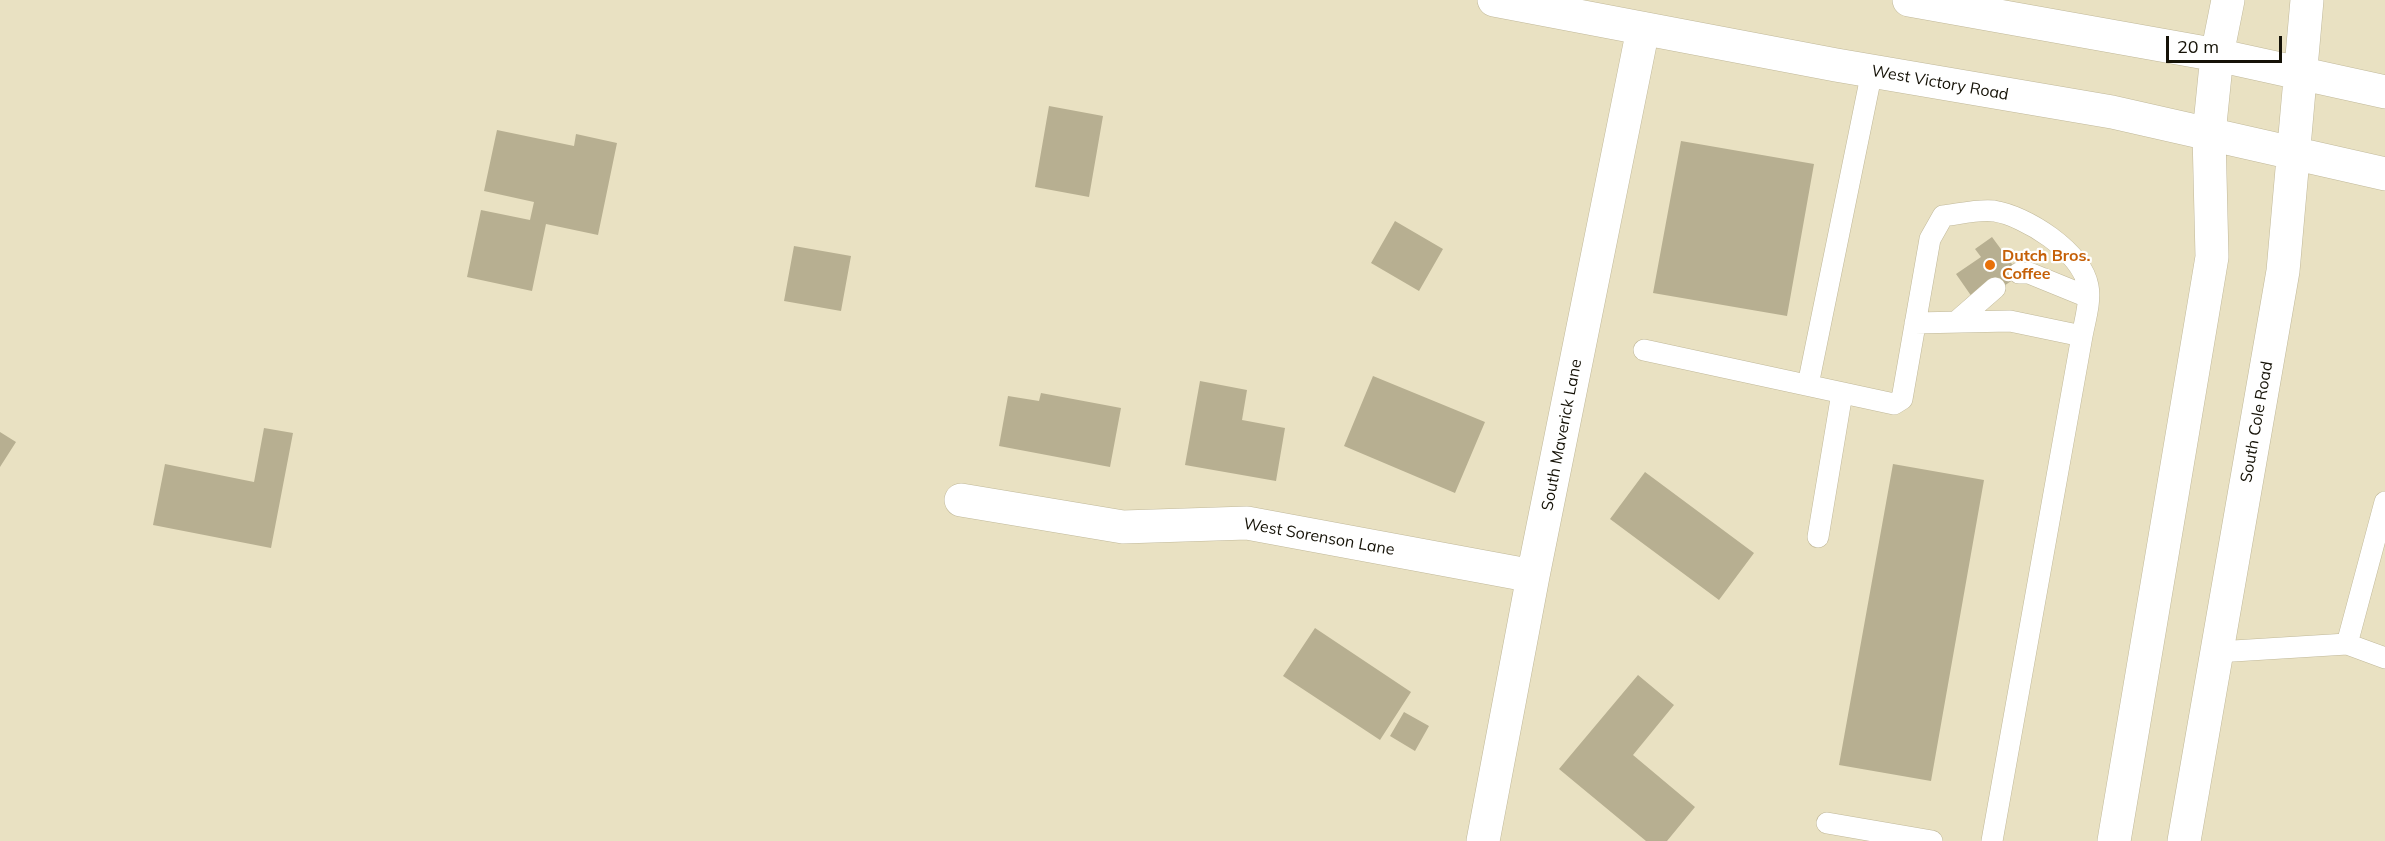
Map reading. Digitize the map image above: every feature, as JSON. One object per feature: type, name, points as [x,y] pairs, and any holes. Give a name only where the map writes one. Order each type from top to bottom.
[{"type":"main road","name":"West Victory Road","points":[[1494,0],[1872,71],[2112,112],[2385,174]]},
{"type":"main road","points":[[1908,0],[1972,6],[2217,55],[2385,92]]},
{"type":"main road","points":[[2114,841],[2212,257],[2209,134],[2217,55],[2228,0]]},
{"type":"main road","name":"South Cole Road","points":[[2184,841],[2283,271],[2307,0]]},
{"type":"main road","name":"South Maverick Lane","points":[[1483,841],[1533,576],[1643,29]]},
{"type":"main road","name":"West Sorenson Lane","points":[[961,500],[1123,527],[1247,523],[1533,576]]},
{"type":"main road","points":[[2128,764],[2129,826],[2134,841]]},
{"type":"lane","points":[[1808,385],[1872,71]]},
{"type":"lane","points":[[1644,350],[1894,404],[1902,399],[1930,239],[1943,216],[1991,210],[2012,215],[2051,238],[2071,256],[2084,274],[2088,285],[2088,297],[2082,336],[1992,841]]},
{"type":"lane","points":[[2019,273],[2029,273],[2088,297]]},
{"type":"lane","points":[[1956,322],[1995,288]]},
{"type":"lane","points":[[1915,323],[2010,321],[2082,336]]},
{"type":"lane","points":[[1818,537],[1842,393]]},
{"type":"lane","points":[[2347,644],[2385,502]]},
{"type":"lane","points":[[2217,652],[2347,644],[2385,658]]},
{"type":"lane","points":[[1827,823],[1932,841]]},
{"type":"building","points":[[1049,106],[1103,116],[1089,197],[1035,187]]},
{"type":"building","points":[[497,130],[574,146],[576,134],[617,143],[598,235],[546,224],[532,291],[467,277],[481,210],[530,220],[534,202],[484,191]]},
{"type":"building","points":[[1681,141],[1814,164],[1787,316],[1653,293]]},
{"type":"building","points":[[1395,221],[1443,249],[1419,291],[1371,263]]},
{"type":"building","name":"Dutch Bros. Coffee","points":[[1992,237],[2020,275],[2001,288],[1972,297],[1956,274],[1981,257],[1975,249]]},
{"type":"building","points":[[794,246],[851,256],[841,311],[784,301]]},
{"type":"building","points":[[1373,376],[1485,422],[1455,493],[1344,446]]},
{"type":"building","points":[[1200,381],[1247,390],[1242,420],[1285,428],[1276,481],[1185,465]]},
{"type":"building","points":[[1041,393],[1121,408],[1110,467],[999,446],[1008,396],[1039,401]]},
{"type":"building","points":[[264,428],[293,433],[271,548],[153,525],[165,464],[254,482]]},
{"type":"building","points":[[0,432],[16,442],[0,467]]},
{"type":"building","points":[[1893,464],[1984,480],[1931,781],[1839,765]]},
{"type":"building","points":[[1645,472],[1754,553],[1719,600],[1610,519]]},
{"type":"building","points":[[1315,628],[1411,692],[1380,740],[1283,676]]},
{"type":"building","points":[[1638,675],[1674,705],[1633,755],[1695,807],[1667,841],[1646,841],[1559,769]]},
{"type":"building","points":[[1404,712],[1429,726],[1415,751],[1390,736]]},
{"type":"place","name":"Dutch Bros. Coffee","points":[[1990,265]]}]
